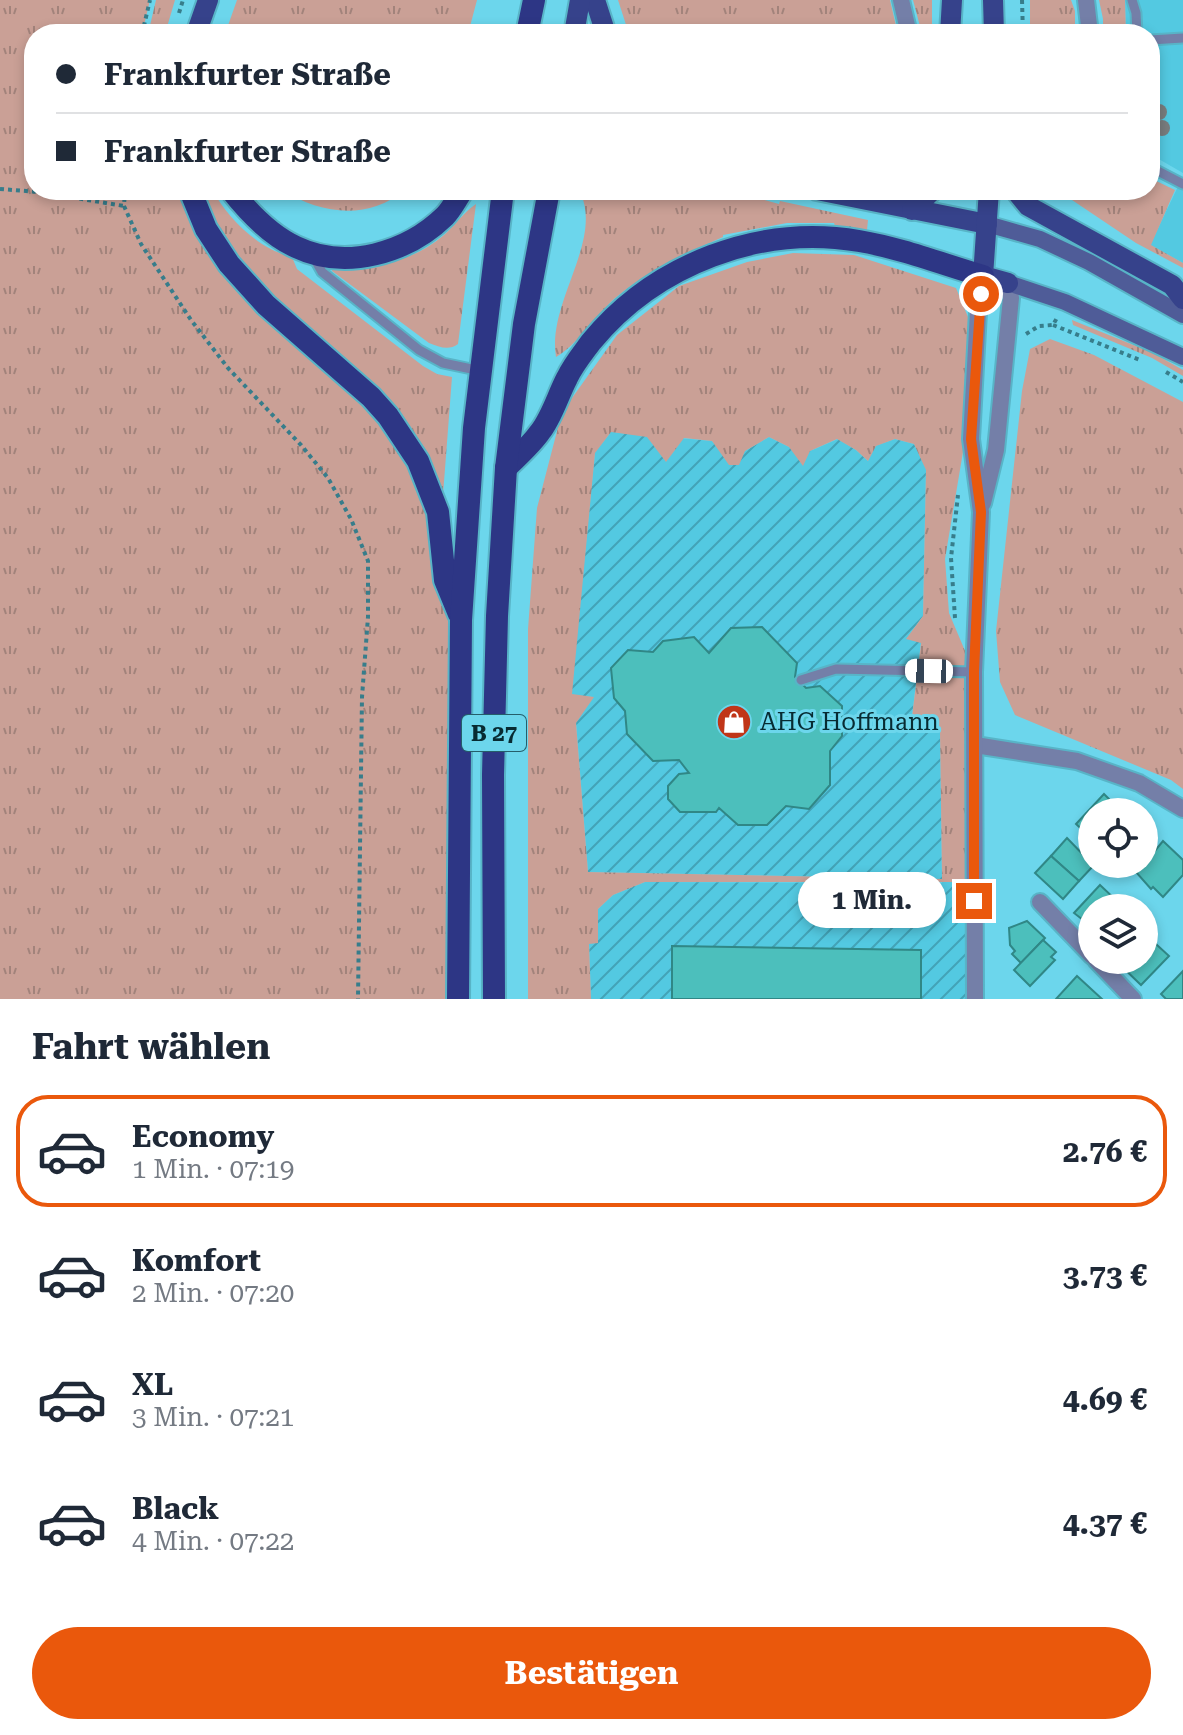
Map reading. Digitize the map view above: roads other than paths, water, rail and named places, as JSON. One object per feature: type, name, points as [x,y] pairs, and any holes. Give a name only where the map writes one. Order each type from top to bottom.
[{"type":"highway","points":[[529,24],[534,0]]},
{"type":"highway","points":[[194,200],[206,229],[238,275],[266,305],[371,397],[388,416],[418,461],[438,512],[445,580],[461,620]]},
{"type":"highway","points":[[238,200],[270,231],[297,248],[327,257],[358,257],[389,252],[420,235],[447,214],[456,200]]},
{"type":"highway","name":"B 27","points":[[458,999],[461,620],[481,371],[502,200]]},
{"type":"highway","name":"B 27","points":[[494,999],[493,775],[506,468],[524,324],[547,200]]},
{"type":"highway","points":[[506,468],[541,432],[568,375],[614,318],[668,276],[740,245],[783,238],[823,237],[859,241],[983,276]]},
{"type":"main road","points":[[200,24],[208,0]]},
{"type":"main road","points":[[576,24],[580,0]]},
{"type":"main road","points":[[595,0],[603,24]]},
{"type":"main road","points":[[951,24],[952,0]]},
{"type":"main road","points":[[993,0],[994,24]]},
{"type":"main road","points":[[864,200],[987,224],[1040,239],[1089,262],[1183,315]]},
{"type":"main road","points":[[912,210],[922,200]]},
{"type":"main road","points":[[988,200],[983,276],[1065,302],[1183,357]]},
{"type":"main road","points":[[1023,200],[1028,206],[1172,285],[1183,299]]},
{"type":"main road","points":[[987,224],[1008,283]]},
{"type":"street","points":[[901,0],[907,24]]},
{"type":"street","points":[[1086,0],[1089,24]]},
{"type":"street","points":[[975,999],[974,672],[981,512],[971,439],[983,276]]},
{"type":"street","points":[[981,512],[996,450],[1011,298],[1008,283]]},
{"type":"street","points":[[975,745],[1077,761],[1139,783],[1183,809]]},
{"type":"street","points":[[1040,902],[1078,941]]},
{"type":"street","points":[[1109,974],[1133,999]]},
{"type":"lane","points":[[1132,0],[1137,24]]},
{"type":"lane","points":[[1160,39],[1183,38]]},
{"type":"lane","points":[[1160,172],[1183,184]]},
{"type":"lane","points":[[312,252],[322,272],[419,350],[443,363],[481,371]]},
{"type":"lane","points":[[801,680],[836,669],[974,672]]},
{"type":"place","name":"AHG Hoffmann","points":[[734,722]]}]
